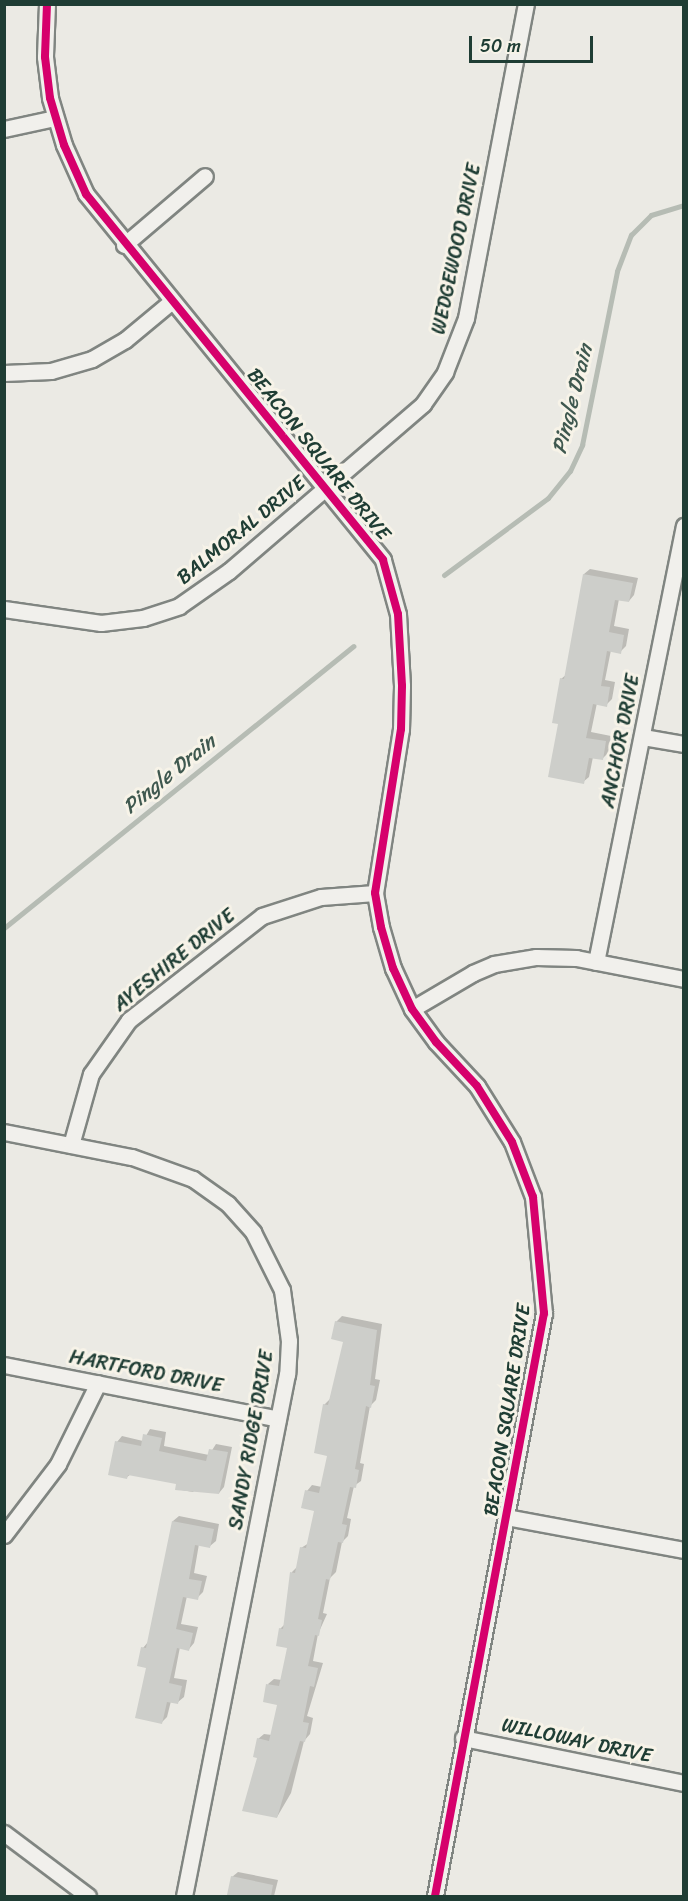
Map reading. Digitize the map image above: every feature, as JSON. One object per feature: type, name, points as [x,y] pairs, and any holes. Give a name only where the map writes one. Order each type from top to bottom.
[{"type":"street","name":"BEACON SQUARE DRIVE","points":[[48,4],[45,57],[55,118],[86,194],[124,245],[327,487],[383,560],[398,614],[401,729],[375,893],[385,945],[412,1009],[436,1042],[477,1086],[512,1142],[532,1197],[544,1313],[435,1896]]},
{"type":"street","name":"WEDGEWOOD DRIVE","points":[[327,487],[410,418],[435,388],[453,356],[465,318],[526,4]]},
{"type":"street","points":[[4,129],[55,118]]},
{"type":"street","points":[[124,245],[206,176]]},
{"type":"street","points":[[4,373],[51,372],[92,359],[125,340],[172,301]]},
{"type":"street","name":"BALMORAL DRIVE","points":[[4,609],[101,623],[162,612],[195,597],[327,487]]},
{"type":"street","name":"ANCHOR DRIVE","points":[[596,962],[684,526]]},
{"type":"street","points":[[643,737],[684,744]]},
{"type":"street","name":"AYESHIRE DRIVE","points":[[71,1145],[91,1074],[129,1020],[262,916],[321,897],[375,893]]},
{"type":"street","points":[[412,1009],[457,980],[494,964],[536,957],[596,962],[684,980]]},
{"type":"street","name":"SANDY RIDGE DRIVE","points":[[4,1132],[174,1169],[228,1204],[254,1232],[278,1279],[288,1330],[289,1361],[184,1896]]},
{"type":"street","name":"HARTFORD DRIVE","points":[[4,1365],[278,1419]]},
{"type":"street","points":[[4,1535],[58,1464],[98,1383]]},
{"type":"street","points":[[506,1517],[684,1550]]},
{"type":"street","name":"WILLOWAY DRIVE","points":[[463,1738],[684,1783]]},
{"type":"street","points":[[4,1833],[88,1896]]},
{"type":"building","points":[[583,574],[633,583],[629,602],[615,600],[609,632],[624,635],[621,654],[607,651],[601,686],[610,687],[607,707],[593,704],[586,738],[606,741],[603,760],[589,758],[584,784],[548,777],[558,724],[552,723],[560,678],[564,679]]},
{"type":"building","points":[[335,1321],[377,1330],[370,1385],[375,1386],[371,1408],[366,1406],[355,1469],[359,1470],[356,1488],[350,1487],[342,1524],[347,1525],[343,1543],[338,1542],[330,1580],[326,1579],[318,1619],[322,1620],[319,1636],[315,1635],[308,1666],[318,1668],[314,1687],[310,1686],[303,1722],[309,1723],[305,1742],[300,1741],[277,1818],[242,1811],[257,1758],[253,1757],[257,1738],[269,1741],[277,1705],[263,1702],[266,1684],[279,1686],[287,1648],[276,1646],[279,1628],[283,1629],[290,1572],[295,1573],[300,1547],[306,1548],[314,1511],[301,1508],[305,1490],[319,1493],[327,1456],[314,1453],[323,1404],[328,1405],[343,1342],[331,1339]]},
{"type":"building","points":[[143,1434],[162,1438],[159,1451],[206,1461],[209,1449],[228,1452],[219,1494],[175,1490],[176,1484],[128,1475],[127,1479],[108,1475],[115,1441],[141,1446]]},
{"type":"building","points":[[172,1521],[214,1529],[210,1548],[195,1545],[189,1579],[202,1581],[198,1600],[183,1597],[176,1629],[193,1633],[189,1651],[177,1648],[169,1683],[182,1686],[178,1704],[167,1702],[162,1724],[135,1718],[146,1668],[137,1666],[141,1647],[146,1648]]},
{"type":"building","points":[[231,1876],[273,1885],[271,1896],[227,1895]]},
{"type":"waterway","name":"Pingle Drain","points":[[444,575],[548,498],[570,471],[582,445],[617,271],[631,235],[651,215],[684,205]]},
{"type":"waterway","name":"Pingle Drain","points":[[4,928],[354,646]]},
{"type":"cycle path","points":[[47,4],[45,57],[50,98],[64,145],[86,194],[383,560],[398,614],[402,686],[401,729],[375,893],[381,927],[393,968],[412,1009],[436,1042],[477,1086],[512,1142],[533,1197],[544,1313],[435,1896]]}]
